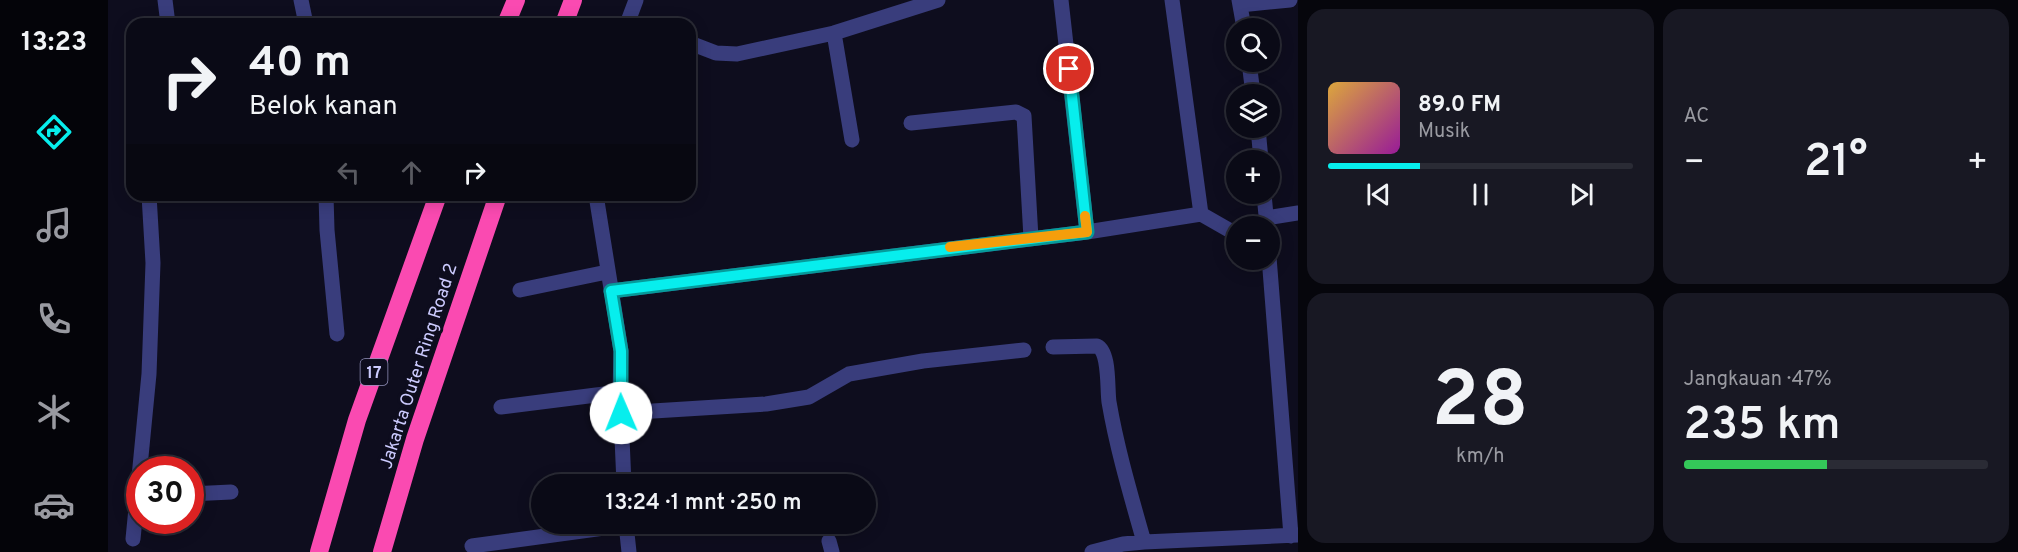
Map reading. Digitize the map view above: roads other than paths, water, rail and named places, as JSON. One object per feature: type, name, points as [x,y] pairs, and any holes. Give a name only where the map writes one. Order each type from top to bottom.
[{"type":"highway","points":[[508,18],[516,0]]},
{"type":"highway","points":[[566,18],[573,0]]},
{"type":"highway","name":"Jakarta Outer Ring Road 2","points":[[319,552],[357,420],[436,201]]},
{"type":"highway","name":"Jakarta Outer Ring Road 2","points":[[382,552],[415,439],[496,201]]},
{"type":"street","points":[[165,0],[167,18]]},
{"type":"street","points":[[301,0],[305,18]]},
{"type":"street","points":[[629,18],[636,0]]},
{"type":"street","points":[[696,45],[716,53],[737,54],[834,33],[938,0]]},
{"type":"street","points":[[1061,0],[1087,232]]},
{"type":"street","points":[[1172,0],[1201,214]]},
{"type":"street","points":[[1242,18],[1239,2],[1290,0]]},
{"type":"street","points":[[834,33],[852,140]]},
{"type":"street","points":[[911,123],[1016,112],[1024,116],[1031,238]]},
{"type":"street","points":[[142,456],[149,374],[153,263],[149,201]]},
{"type":"street","points":[[326,201],[337,334]]},
{"type":"street","points":[[597,201],[621,351],[620,392],[624,474]]},
{"type":"street","points":[[1280,218],[1298,213]]},
{"type":"street","points":[[611,291],[1087,232],[1201,214],[1226,228]]},
{"type":"street","points":[[1092,552],[1123,544],[1144,542],[1295,536],[1270,270]]},
{"type":"street","points":[[520,290],[607,272]]},
{"type":"street","points":[[1053,347],[1097,346],[1105,355],[1109,402],[1144,542]]},
{"type":"street","points":[[621,413],[766,404],[809,397],[849,374],[923,360],[1024,350]]},
{"type":"street","points":[[501,407],[620,392]]},
{"type":"street","points":[[204,493],[231,492]]},
{"type":"street","points":[[133,539],[134,534]]},
{"type":"street","points":[[472,546],[556,534]]},
{"type":"street","points":[[627,534],[629,552]]}]
